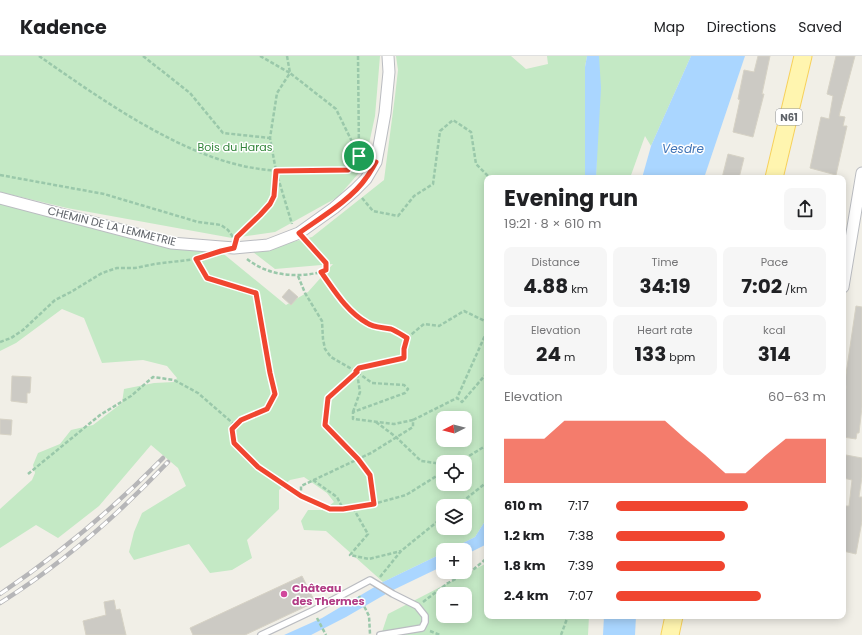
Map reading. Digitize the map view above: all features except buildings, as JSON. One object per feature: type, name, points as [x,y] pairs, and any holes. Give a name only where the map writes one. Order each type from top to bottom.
[{"type":"main road","name":"N61","points":[[775,175],[803,56]]},
{"type":"main road","points":[[670,635],[673,619]]},
{"type":"street","name":"CHEMIN DE LA LEMMETRIE","points":[[0,198],[171,243],[234,248],[268,245],[299,233],[334,208],[366,179],[376,162],[385,113],[389,72],[388,56]]},
{"type":"street","points":[[846,269],[862,173]]},
{"type":"lane","points":[[261,635],[314,610],[370,580],[416,606],[425,616],[425,622],[422,628],[380,635]]},
{"type":"path","points":[[39,56],[158,132],[206,155],[231,164],[276,171],[348,170],[359,156],[358,56]]},
{"type":"path","points":[[143,56],[190,93],[223,133],[270,138]]},
{"type":"path","points":[[260,56],[290,73],[336,110],[359,156],[376,162]]},
{"type":"path","points":[[234,248],[248,260],[267,271],[298,276],[326,270],[326,263],[292,227],[276,171],[270,138],[276,93],[290,73],[287,56]]},
{"type":"path","points":[[355,190],[373,211],[398,216],[414,196],[433,184],[440,131],[453,120],[471,132],[476,164],[487,175]]},
{"type":"path","points":[[0,175],[104,194],[198,222],[221,225],[228,230],[236,242],[237,237],[270,204],[274,196],[276,171]]},
{"type":"path","points":[[0,342],[11,338],[23,330],[55,300],[102,273],[118,268],[135,268],[202,257]]},
{"type":"path","points":[[196,259],[207,278],[256,293],[275,394],[267,409],[241,420],[232,429],[234,443],[258,467],[301,496],[330,509],[354,508],[406,495],[436,476]]},
{"type":"path","points":[[321,272],[342,301],[367,324],[392,330],[407,338]]},
{"type":"path","points":[[298,276],[305,293],[322,321],[325,349],[331,358],[357,372],[372,383],[404,385],[408,389],[405,393],[353,412]]},
{"type":"path","points":[[374,504],[370,475],[358,459],[325,425],[328,398],[357,372],[356,371],[359,368],[404,358],[404,349],[407,338],[424,324],[439,326],[464,311],[484,321]]},
{"type":"path","points":[[357,372],[360,392],[353,412],[353,419],[394,424],[413,420],[457,398],[484,338]]},
{"type":"path","points":[[457,398],[462,402],[484,376]]},
{"type":"path","points":[[28,474],[100,415],[131,396],[153,377],[174,380],[198,393],[236,426]]},
{"type":"path","points":[[301,496],[301,486],[371,453],[413,427],[413,420]]},
{"type":"path","points":[[376,422],[396,437],[421,461],[436,463]]},
{"type":"path","points":[[471,455],[484,447]]},
{"type":"path","points":[[312,480],[337,497],[343,509]]},
{"type":"path","points":[[466,499],[484,484]]},
{"type":"path","points":[[354,508],[368,534],[350,555],[369,559],[401,551]]},
{"type":"path","points":[[370,580],[380,577],[401,551],[436,523]]},
{"type":"path","points":[[416,606],[448,583],[474,569],[484,561]]},
{"type":"path","points":[[358,595],[369,616],[370,635]]},
{"type":"path","points":[[316,614],[326,635]]},
{"type":"path","points":[[561,635],[567,619]]},
{"type":"green space","name":"Bois du Haras","points":[[0,56],[380,56],[375,116],[364,167],[338,197],[275,232],[232,238],[67,208],[0,192]]},
{"type":"green space","points":[[396,56],[511,56],[526,69],[548,64],[547,56],[587,56],[585,67],[585,175],[484,175],[484,523],[475,537],[463,543],[436,543],[436,556],[383,582],[326,531],[304,530],[301,521],[308,510],[324,510],[334,502],[327,493],[304,477],[290,480],[279,490],[279,509],[247,540],[252,558],[232,570],[210,573],[189,544],[134,560],[129,552],[134,532],[142,513],[186,486],[178,468],[151,445],[99,506],[58,538],[36,525],[0,548],[0,509],[32,480],[35,473],[33,465],[38,453],[60,444],[71,430],[93,425],[122,403],[124,389],[154,383],[174,382],[177,378],[167,366],[143,360],[102,363],[84,318],[62,309],[16,343],[0,351],[0,203],[220,251],[286,305],[308,292],[333,264],[275,269],[253,252],[312,237],[384,180],[398,70]]},
{"type":"green space","points":[[599,56],[691,56],[651,146],[645,136],[631,175],[596,175]]},
{"type":"green space","points":[[484,565],[484,619],[589,619],[588,635],[381,635],[388,614],[436,589],[436,623],[472,623],[472,587],[440,587],[456,579],[472,579],[472,571]]},
{"type":"water","points":[[587,56],[599,56],[601,88],[596,175],[585,175],[585,67]]},
{"type":"water","name":"Vesdre","points":[[691,56],[745,56],[705,175],[643,175],[651,146]]},
{"type":"water","points":[[484,523],[484,546],[472,552],[472,543],[463,543],[475,537]]},
{"type":"water","points":[[436,556],[436,569],[391,591],[346,617],[311,635],[284,635],[322,618],[383,582]]},
{"type":"water","points":[[604,619],[636,619],[635,635],[603,635]]},
{"type":"railway","points":[[0,594],[22,579],[85,530],[125,495],[163,458]]},
{"type":"railway","points":[[0,603],[45,572],[88,538],[109,520],[168,462]]},
{"type":"place","name":"Château des Thermes","points":[[284,594]]},
{"type":"route","points":[[359,156],[376,162],[366,179],[334,208],[299,233],[326,263],[326,270],[321,272],[342,301],[355,314],[367,324],[392,330],[407,338],[404,349],[404,358],[359,368],[356,371],[357,372],[328,398],[325,425],[358,459],[370,475],[374,504],[343,509],[330,509],[301,496],[258,467],[234,443],[232,429],[241,420],[267,409],[275,394],[256,293],[207,278],[196,259],[234,248],[237,237],[270,204],[274,196],[276,171],[348,170],[359,156]]}]
